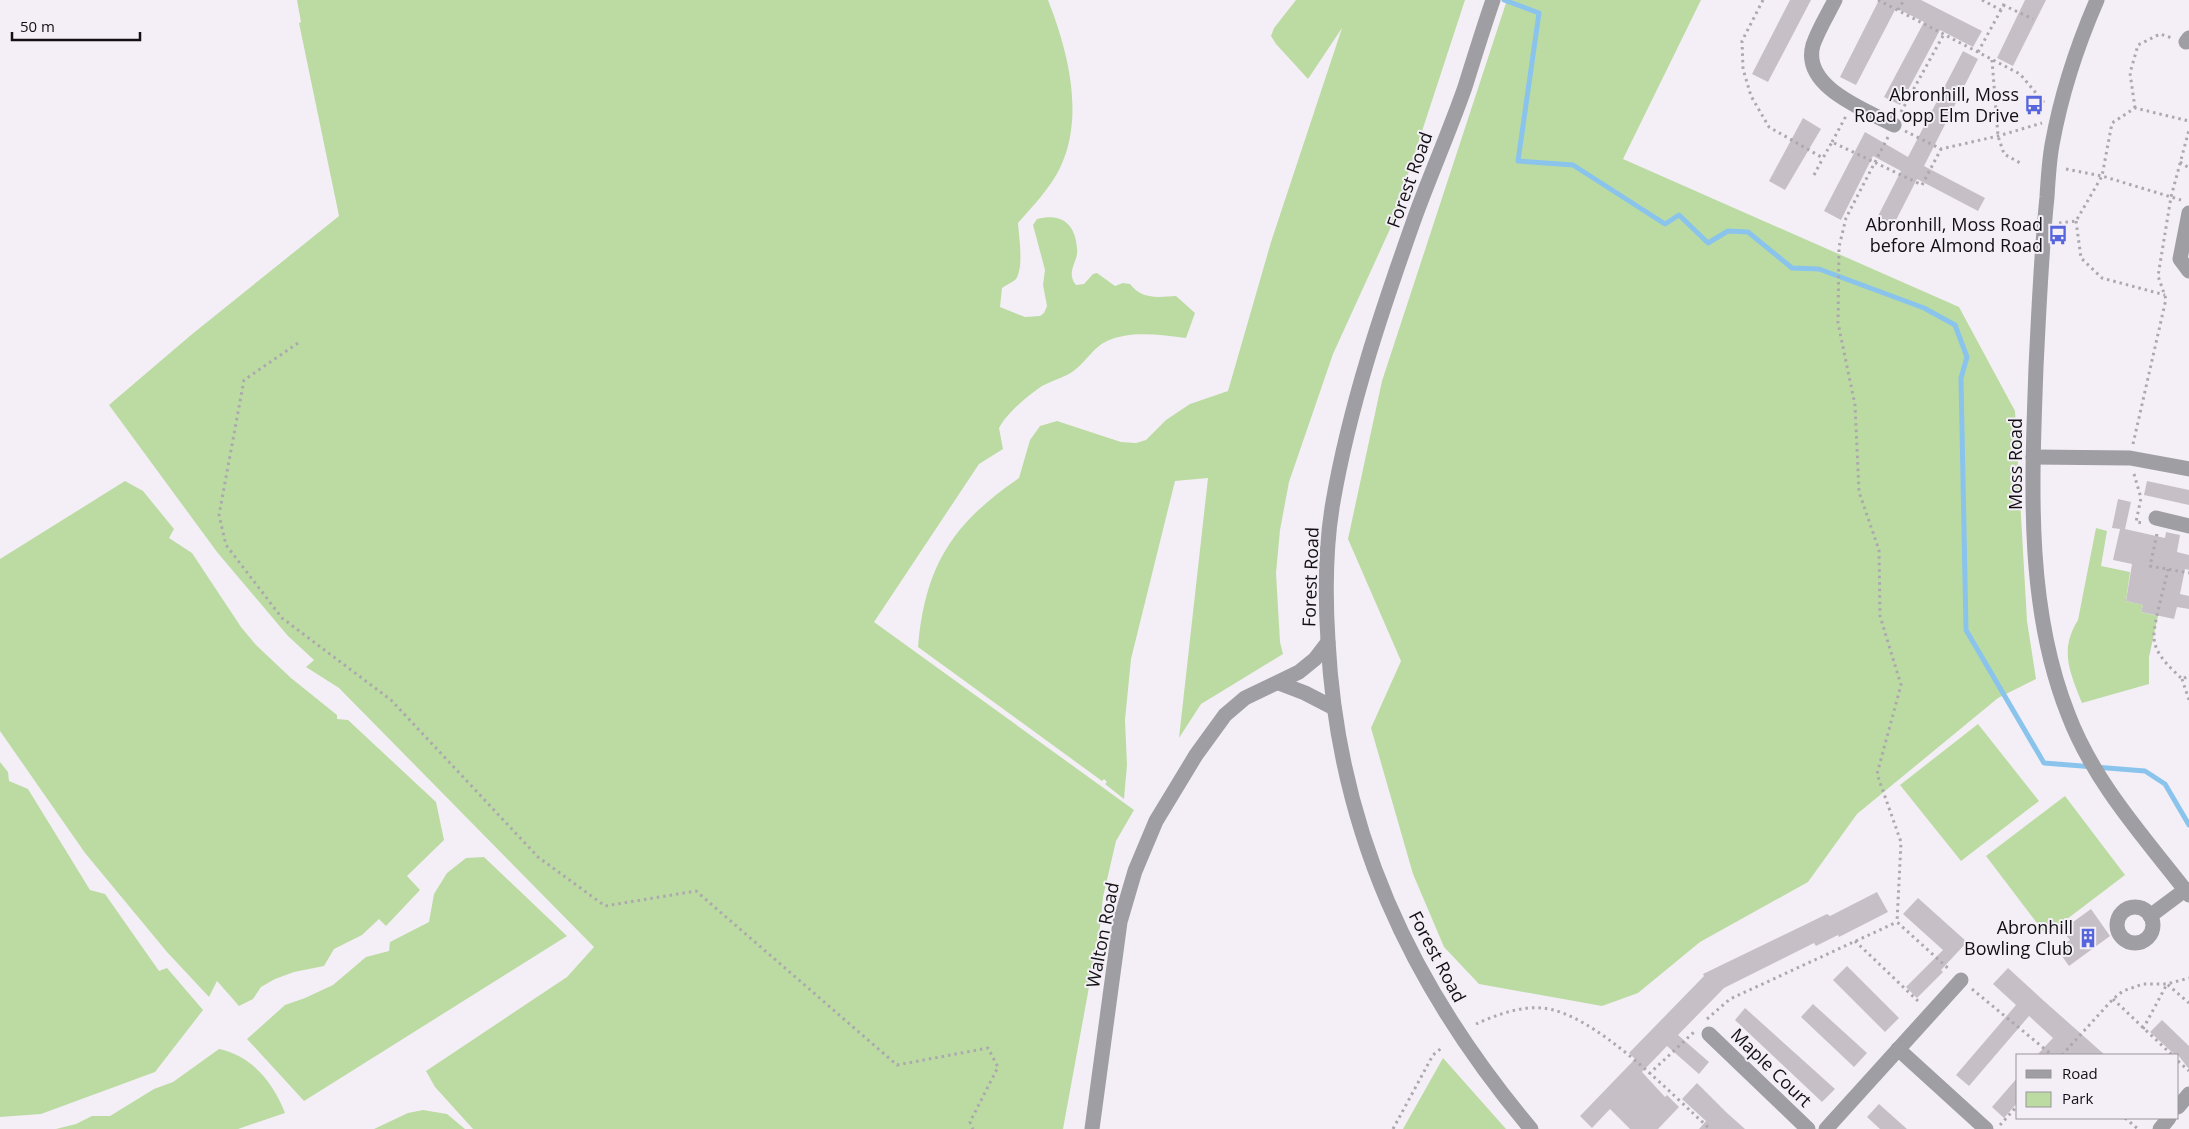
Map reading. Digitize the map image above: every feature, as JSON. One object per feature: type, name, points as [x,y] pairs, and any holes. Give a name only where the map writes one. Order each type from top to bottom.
[{"type":"street","name":"Forest Road","points":[[1492,0],[1464,88],[1389,293],[1350,424],[1332,506],[1327,552],[1326,600],[1334,708],[1340,748],[1358,821],[1377,876],[1401,933],[1432,993],[1502,1094],[1531,1129]]},
{"type":"street","points":[[1835,0],[1812,46],[1813,59],[1821,81],[1830,90],[1894,125]]},
{"type":"street","name":"Moss Road","points":[[2096,0],[2077,47],[2058,119],[2052,145],[2044,225],[2033,457],[2035,544],[2042,622],[2052,670],[2065,707],[2090,758],[2117,805],[2187,892]]},
{"type":"street","points":[[2189,213],[2180,260],[2189,270]]},
{"type":"street","points":[[2033,457],[2130,458],[2189,470]]},
{"type":"street","points":[[2156,518],[2189,526]]},
{"type":"street","name":"Walton Road","points":[[1092,1129],[1120,922],[1134,871],[1156,820],[1196,755],[1220,721],[1246,698],[1278,683],[1307,666],[1328,642]]},
{"type":"street","points":[[1278,683],[1305,693],[1334,708]]},
{"type":"street","points":[[2150,916],[2187,892]]},
{"type":"street","points":[[1826,1129],[1961,980]]},
{"type":"street","name":"Maple Court","points":[[1702,1029],[1808,1129]]},
{"type":"street","points":[[1898,1049],[1986,1129]]},
{"type":"street","points":[[2179,1107],[2189,1094]]},
{"type":"street","points":[[2160,1129],[2168,1119]]},
{"type":"path","points":[[1764,0],[1742,41],[1743,69],[1752,96],[1769,127],[1822,158]]},
{"type":"path","points":[[1878,0],[2020,74],[2058,119]]},
{"type":"path","points":[[1898,10],[1904,0]]},
{"type":"path","points":[[1982,0],[2001,10]]},
{"type":"path","points":[[1978,52],[2006,0]]},
{"type":"path","points":[[2003,5],[2033,19]]},
{"type":"path","points":[[1896,922],[1901,842],[1877,774],[1901,685],[1880,616],[1879,550],[1859,492],[1856,405],[1838,323],[1838,247],[1846,218],[1944,34]]},
{"type":"path","points":[[2135,108],[2130,73],[2138,45],[2160,34],[2188,40]]},
{"type":"path","points":[[1992,60],[1998,136],[2004,154],[2022,164]]},
{"type":"path","points":[[1814,175],[1853,103]]},
{"type":"path","points":[[2165,295],[2102,278],[2081,258],[2076,221],[2102,176],[2112,123],[2135,108],[2189,121]]},
{"type":"path","points":[[1894,125],[1941,149],[1998,136],[2026,126]]},
{"type":"path","points":[[2130,458],[2166,299],[2158,276],[2170,197],[2189,130]]},
{"type":"path","points":[[1832,142],[1922,185],[1941,149]]},
{"type":"path","points":[[2180,162],[2189,168]]},
{"type":"path","points":[[2066,169],[2102,176],[2189,203]]},
{"type":"path","points":[[2044,225],[2076,221]]},
{"type":"path","points":[[298,343],[244,380],[220,515],[226,545],[282,618],[391,700],[538,857],[605,906],[696,891],[897,1065],[988,1048],[998,1067],[970,1122],[973,1129]]},
{"type":"path","points":[[2168,570],[2154,638],[2164,659],[2182,679],[2189,700]]},
{"type":"path","points":[[2182,679],[2189,676]]},
{"type":"path","points":[[1649,1074],[1702,1029],[1730,999],[1896,922]]},
{"type":"path","points":[[1896,922],[1961,980],[2051,1054]]},
{"type":"path","points":[[1854,941],[1931,1013]]},
{"type":"path","points":[[2063,1054],[2113,999],[2123,991],[2143,984],[2166,984],[2189,978]]},
{"type":"path","points":[[2166,984],[2189,1003]]},
{"type":"path","points":[[2143,1029],[2166,984]]},
{"type":"path","points":[[2113,999],[2171,1054]]},
{"type":"path","points":[[1476,1024],[1499,1014],[1542,1008],[1578,1018],[1621,1049],[1710,1129]]},
{"type":"path","points":[[1393,1129],[1432,1055],[1443,1047]]},
{"type":"path","points":[[2179,1062],[2189,1071]]},
{"type":"path","points":[[2004,1120],[2016,1107]]},
{"type":"path","points":[[2126,1119],[2138,1129]]},
{"type":"green space","points":[[297,0],[1048,0],[1062,40],[1071,84],[1071,127],[1067,148],[1060,168],[1041,197],[1018,223],[1020,267],[1016,279],[1002,288],[1000,307],[1025,317],[1040,316],[1044,313],[1047,306],[1043,285],[1045,270],[1033,225],[1037,219],[1053,217],[1060,219],[1070,226],[1076,239],[1077,253],[1072,275],[1076,285],[1084,284],[1093,274],[1097,273],[1115,286],[1123,283],[1130,284],[1145,295],[1157,297],[1176,296],[1195,313],[1186,338],[1136,334],[1107,341],[1072,372],[1042,386],[1018,405],[999,428],[1003,449],[979,464],[874,622],[1134,810],[1116,841],[1103,897],[1100,927],[1063,1129],[473,1129],[435,1087],[426,1071],[567,977],[594,947],[339,688],[306,667],[314,660],[288,636],[217,552],[109,405],[191,335],[339,216],[299,23],[301,22]]},
{"type":"green space","points":[[1296,0],[1465,0],[1390,229],[1333,354],[1289,482],[1280,530],[1276,573],[1280,642],[1283,654],[1201,704],[1179,738],[1208,478],[1175,481],[1131,659],[1125,720],[1127,765],[1124,799],[1105,784],[1107,782],[1104,779],[1102,781],[918,647],[927,593],[935,570],[959,530],[976,512],[1019,478],[1030,440],[1040,426],[1057,421],[1121,442],[1136,443],[1146,440],[1166,420],[1190,404],[1228,391],[1271,242],[1342,28],[1308,79],[1271,36],[1274,28]]},
{"type":"green space","points":[[1507,0],[1701,0],[1623,159],[1959,307],[2015,411],[2027,621],[2036,679],[1998,698],[1857,814],[1808,882],[1700,942],[1638,993],[1602,1006],[1479,984],[1444,947],[1413,874],[1371,728],[1401,661],[1348,539],[1382,381]]},
{"type":"green space","points":[[125,481],[143,491],[174,529],[169,538],[192,553],[241,627],[256,645],[291,678],[337,715],[337,719],[348,720],[436,802],[444,840],[407,876],[420,890],[386,926],[379,919],[362,935],[334,949],[324,966],[294,972],[275,979],[261,987],[253,999],[239,1006],[217,981],[209,997],[167,952],[85,853],[0,731],[0,559]]},
{"type":"green space","points":[[2096,528],[2107,531],[2101,566],[2130,572],[2126,601],[2143,605],[2141,612],[2158,616],[2149,657],[2149,684],[2082,703],[2070,671],[2068,651],[2072,631],[2078,620]]},
{"type":"green space","points":[[1978,724],[2039,801],[1961,861],[1900,785]]},
{"type":"green space","points":[[0,762],[8,772],[9,781],[28,789],[90,890],[105,894],[159,971],[167,968],[203,1010],[155,1072],[41,1114],[0,1117]]},
{"type":"green space","points":[[2065,796],[2125,875],[2046,935],[1986,856]]},
{"type":"green space","points":[[484,857],[567,936],[304,1101],[247,1039],[285,1005],[333,985],[366,957],[389,951],[390,942],[429,922],[434,894],[447,873],[466,858]]},
{"type":"green space","points":[[219,1049],[231,1052],[242,1058],[260,1072],[268,1081],[285,1113],[238,1129],[56,1129],[76,1124],[92,1116],[110,1116],[154,1089],[173,1082]]},
{"type":"green space","points":[[1443,1058],[1506,1129],[1403,1129]]},
{"type":"green space","points":[[423,1110],[447,1114],[465,1129],[374,1129],[408,1113]]},
{"type":"building","points":[[1790,0],[1811,0],[1768,82],[1752,74]]},
{"type":"building","points":[[1879,0],[1921,0],[1982,31],[1973,47],[1940,30],[1900,105],[1884,97],[1924,22],[1896,8],[1856,85],[1840,77]]},
{"type":"building","points":[[2025,0],[2046,0],[2013,66],[1997,58]]},
{"type":"building","points":[[1963,51],[1978,59],[1924,166],[1985,198],[1978,211],[1917,179],[1892,228],[1876,220],[1901,171],[1873,156],[1841,220],[1824,211],[1865,132],[1908,157]]},
{"type":"building","points":[[1803,118],[1821,129],[1785,190],[1769,181]]},
{"type":"building","points":[[2147,481],[2189,490],[2189,505],[2144,495]]},
{"type":"building","points":[[2118,499],[2131,502],[2125,529],[2165,538],[2166,532],[2180,535],[2177,552],[2189,555],[2189,570],[2185,569],[2180,594],[2189,596],[2189,609],[2177,607],[2174,619],[2141,612],[2143,605],[2126,601],[2132,564],[2113,560],[2120,529],[2112,528]]},
{"type":"building","points":[[1877,892],[1888,912],[1839,937],[1838,935],[1816,946],[1814,943],[1724,988],[1678,1035],[1709,1062],[1699,1074],[1667,1046],[1642,1072],[1665,1097],[1667,1095],[1679,1107],[1658,1129],[1630,1129],[1610,1109],[1592,1128],[1580,1116],[1635,1059],[1629,1053],[1704,976],[1703,974],[1827,914],[1830,916]]},
{"type":"building","points":[[1918,898],[1967,942],[1941,970],[1943,972],[1917,998],[1906,987],[1943,950],[1903,914]]},
{"type":"building","name":"Abronhill Bowling Club","points":[[2091,909],[2110,936],[2069,966],[2057,949],[2070,940],[2062,930]]},
{"type":"building","points":[[1847,966],[1899,1018],[1885,1032],[1833,980]]},
{"type":"building","points":[[2008,968],[2104,1054],[2038,1054],[2053,1038],[2029,1016],[1969,1086],[1956,1075],[2016,1005],[1993,984]]},
{"type":"building","points":[[1813,1004],[1867,1053],[1854,1067],[1801,1017]]},
{"type":"building","points":[[1745,1008],[1835,1089],[1822,1102],[1735,1020]]},
{"type":"building","points":[[2162,1020],[2189,1046],[2189,1069],[2179,1054],[2174,1054],[2150,1032]]},
{"type":"building","points":[[2016,1079],[2016,1104],[2004,1118],[1992,1107]]},
{"type":"building","points":[[1697,1083],[1745,1129],[1699,1129],[1706,1121],[1682,1099]]},
{"type":"building","points":[[1879,1104],[1907,1129],[1880,1129],[1867,1117]]},
{"type":"waterway","points":[[1504,0],[1539,13],[1518,161],[1573,165],[1665,224],[1679,215],[1708,243],[1728,231],[1748,232],[1792,268],[1819,269],[1924,308],[1955,325],[1967,357],[1961,378],[1966,630],[2044,763],[2145,771],[2165,784],[2189,825]]},
{"type":"place","name":"Abronhill, Moss Road opp Elm Drive","points":[[2034,105]]},
{"type":"place","name":"Abronhill, Moss Road before Almond Road","points":[[2058,235]]},
{"type":"place","name":"Abronhill Bowling Club","points":[[2088,938]]}]
